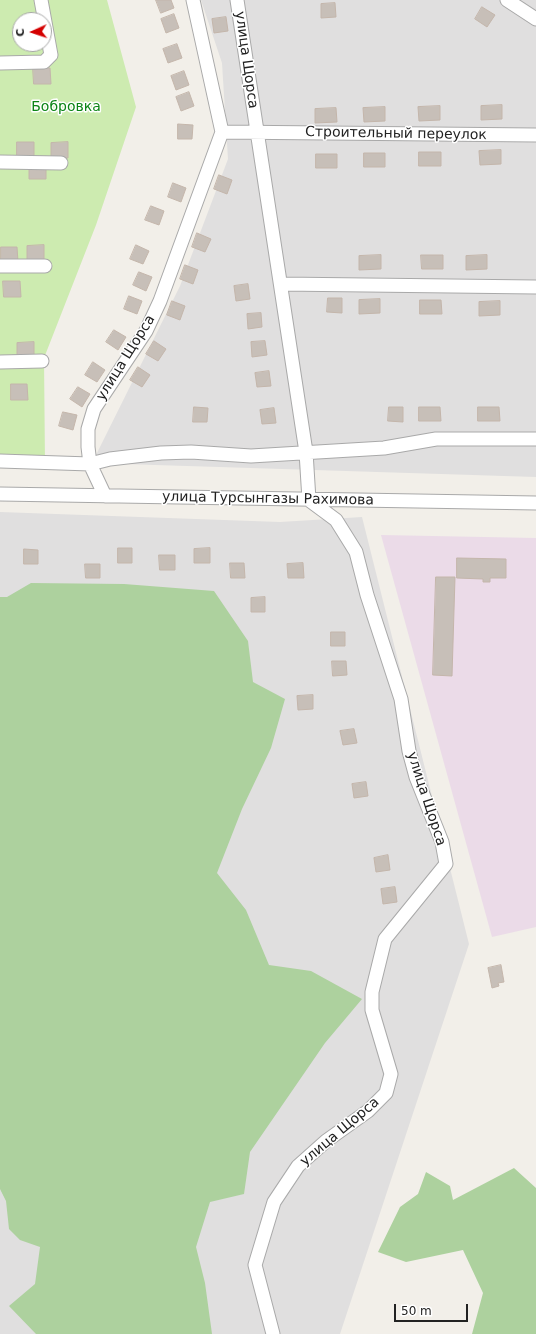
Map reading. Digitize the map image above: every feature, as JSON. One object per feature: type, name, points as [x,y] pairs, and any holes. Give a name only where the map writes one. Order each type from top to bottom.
[{"type":"street","points":[[0,63],[44,62],[51,55],[41,0]]},
{"type":"street","points":[[193,0],[222,132]]},
{"type":"street","name":"улица Щорса","points":[[237,0],[256,133],[281,284],[306,452],[309,500],[336,520],[356,552],[367,595],[401,699],[409,751],[416,777],[442,842],[446,864],[385,939],[372,992],[372,1010],[391,1074],[386,1093],[368,1111],[326,1141],[298,1166],[274,1202],[255,1265],[273,1334]]},
{"type":"street","points":[[507,0],[536,19]]},
{"type":"street","name":"Строительный переулок","points":[[222,132],[536,135]]},
{"type":"street","name":"улица Щорса","points":[[90,464],[88,429],[94,409],[146,330],[160,302],[222,132]]},
{"type":"street","points":[[0,162],[61,163]]},
{"type":"street","points":[[0,266],[45,266]]},
{"type":"street","points":[[281,284],[536,287]]},
{"type":"street","points":[[0,362],[42,361]]},
{"type":"street","points":[[0,462],[90,464],[110,459],[161,453],[191,452],[251,456],[384,448],[436,440],[536,438]]},
{"type":"street","points":[[90,464],[105,496]]},
{"type":"street","name":"улица Турсынгазы Рахимова","points":[[0,494],[536,503]]},
{"type":"shaded area","points":[[201,0],[536,0],[536,477],[92,463],[180,286],[228,159],[222,63]]},
{"type":"shaded area","points":[[0,512],[280,522],[362,517],[469,944],[340,1334],[0,1334]]},
{"type":"shaded area","points":[[381,535],[536,538],[536,927],[492,937]]},
{"type":"green space","name":"Бобровка","points":[[0,0],[107,0],[136,107],[96,225],[44,358],[45,464],[0,465]]},
{"type":"green space","points":[[31,583],[124,584],[214,591],[248,641],[253,682],[285,699],[271,748],[242,809],[217,873],[246,910],[269,965],[311,971],[362,999],[325,1043],[250,1152],[244,1194],[210,1202],[196,1247],[205,1283],[212,1334],[36,1334],[9,1306],[35,1284],[40,1247],[20,1240],[9,1229],[6,1201],[0,1189],[0,597],[7,597]]},
{"type":"green space","points":[[514,1168],[536,1188],[536,1334],[472,1334],[483,1293],[463,1250],[406,1262],[378,1252],[400,1207],[418,1194],[426,1172],[450,1186],[453,1200]]},
{"type":"building","points":[[156,0],[171,0],[174,8],[161,13]]},
{"type":"building","points":[[335,3],[336,17],[321,18],[321,4]]},
{"type":"building","points":[[482,7],[495,15],[487,27],[475,19]]},
{"type":"building","points":[[174,14],[179,28],[166,33],[161,19]]},
{"type":"building","points":[[226,17],[228,31],[214,33],[212,19]]},
{"type":"building","points":[[177,44],[182,58],[168,63],[163,49]]},
{"type":"building","points":[[33,68],[50,68],[51,84],[34,84]]},
{"type":"building","points":[[184,71],[189,85],[176,90],[171,76]]},
{"type":"building","points":[[189,92],[194,106],[181,111],[176,97]]},
{"type":"building","points":[[502,105],[502,119],[481,120],[481,106]]},
{"type":"building","points":[[440,106],[440,120],[419,121],[418,107]]},
{"type":"building","points":[[385,107],[385,121],[364,122],[363,108]]},
{"type":"building","points":[[336,108],[337,122],[315,123],[315,109]]},
{"type":"building","points":[[178,124],[193,125],[192,139],[178,139]]},
{"type":"building","points":[[17,142],[34,142],[34,158],[17,158]]},
{"type":"building","points":[[68,142],[68,158],[51,158],[51,143]]},
{"type":"building","points":[[501,150],[501,164],[480,165],[479,151]]},
{"type":"building","points":[[419,152],[441,152],[441,166],[419,166]]},
{"type":"building","points":[[364,153],[385,153],[385,167],[364,167]]},
{"type":"building","points":[[316,154],[337,154],[337,168],[316,168]]},
{"type":"building","points":[[46,163],[46,179],[29,179],[29,164]]},
{"type":"building","points":[[219,175],[232,180],[227,194],[214,189]]},
{"type":"building","points":[[173,183],[186,188],[181,202],[168,197]]},
{"type":"building","points":[[151,206],[164,211],[159,225],[145,220]]},
{"type":"building","points":[[197,233],[211,239],[205,252],[192,247]]},
{"type":"building","points":[[44,245],[44,261],[27,261],[27,246]]},
{"type":"building","points":[[136,245],[149,251],[143,264],[130,259]]},
{"type":"building","points":[[1,247],[17,247],[18,262],[1,263]]},
{"type":"building","points":[[381,255],[381,269],[359,270],[359,256]]},
{"type":"building","points":[[421,255],[443,255],[443,269],[422,269]]},
{"type":"building","points":[[487,255],[487,269],[466,270],[466,256]]},
{"type":"building","points":[[185,265],[198,270],[193,284],[180,279]]},
{"type":"building","points":[[139,272],[152,277],[146,291],[133,285]]},
{"type":"building","points":[[3,281],[20,281],[21,297],[4,297]]},
{"type":"building","points":[[248,284],[250,299],[236,301],[234,286]]},
{"type":"building","points":[[129,296],[142,301],[137,314],[124,309]]},
{"type":"building","points":[[328,298],[342,298],[342,313],[327,312]]},
{"type":"building","points":[[380,299],[380,313],[359,314],[359,300]]},
{"type":"building","points":[[420,300],[441,300],[442,314],[420,314]]},
{"type":"building","points":[[172,301],[185,306],[180,320],[167,315]]},
{"type":"building","points":[[500,301],[500,315],[479,316],[479,302]]},
{"type":"building","points":[[261,313],[262,327],[248,329],[247,314]]},
{"type":"building","points":[[114,330],[126,337],[118,350],[106,342]]},
{"type":"building","points":[[154,341],[166,349],[158,361],[146,354]]},
{"type":"building","points":[[265,341],[267,355],[252,357],[251,342]]},
{"type":"building","points":[[34,342],[34,358],[17,358],[17,343]]},
{"type":"building","points":[[93,362],[105,370],[97,382],[85,375]]},
{"type":"building","points":[[138,367],[150,375],[142,387],[130,380]]},
{"type":"building","points":[[269,371],[271,386],[257,387],[255,373]]},
{"type":"building","points":[[11,384],[27,384],[28,400],[11,400]]},
{"type":"building","points":[[78,387],[90,394],[82,407],[70,399]]},
{"type":"building","points":[[194,407],[208,408],[207,422],[193,422]]},
{"type":"building","points":[[389,407],[403,407],[403,422],[388,421]]},
{"type":"building","points":[[419,407],[440,407],[441,421],[419,421]]},
{"type":"building","points":[[478,407],[499,407],[500,421],[478,421]]},
{"type":"building","points":[[274,408],[276,423],[262,424],[260,410]]},
{"type":"building","points":[[63,412],[77,415],[73,430],[59,426]]},
{"type":"building","points":[[118,548],[132,548],[132,563],[118,563]]},
{"type":"building","points":[[210,548],[210,563],[194,563],[194,549]]},
{"type":"building","points":[[24,549],[38,550],[38,564],[24,564]]},
{"type":"building","points":[[159,555],[175,555],[175,570],[160,570]]},
{"type":"building","points":[[457,558],[506,559],[506,578],[490,578],[490,582],[483,582],[483,579],[457,578]]},
{"type":"building","points":[[230,563],[244,563],[245,578],[231,578]]},
{"type":"building","points":[[303,563],[304,578],[288,578],[287,564]]},
{"type":"building","points":[[85,564],[100,564],[100,578],[86,578]]},
{"type":"building","points":[[436,577],[455,577],[452,676],[433,675]]},
{"type":"building","points":[[265,597],[265,612],[251,612],[251,598]]},
{"type":"building","points":[[331,632],[345,632],[345,646],[331,646]]},
{"type":"building","points":[[332,661],[346,661],[347,675],[333,676]]},
{"type":"building","points":[[313,695],[313,709],[298,710],[297,696]]},
{"type":"building","points":[[354,729],[357,743],[343,745],[340,731]]},
{"type":"building","points":[[366,782],[368,796],[354,798],[352,784]]},
{"type":"building","points":[[388,855],[390,870],[376,872],[374,858]]},
{"type":"building","points":[[395,887],[397,902],[383,904],[381,889]]},
{"type":"building","points":[[501,965],[504,982],[498,983],[499,986],[492,988],[488,968]]}]
